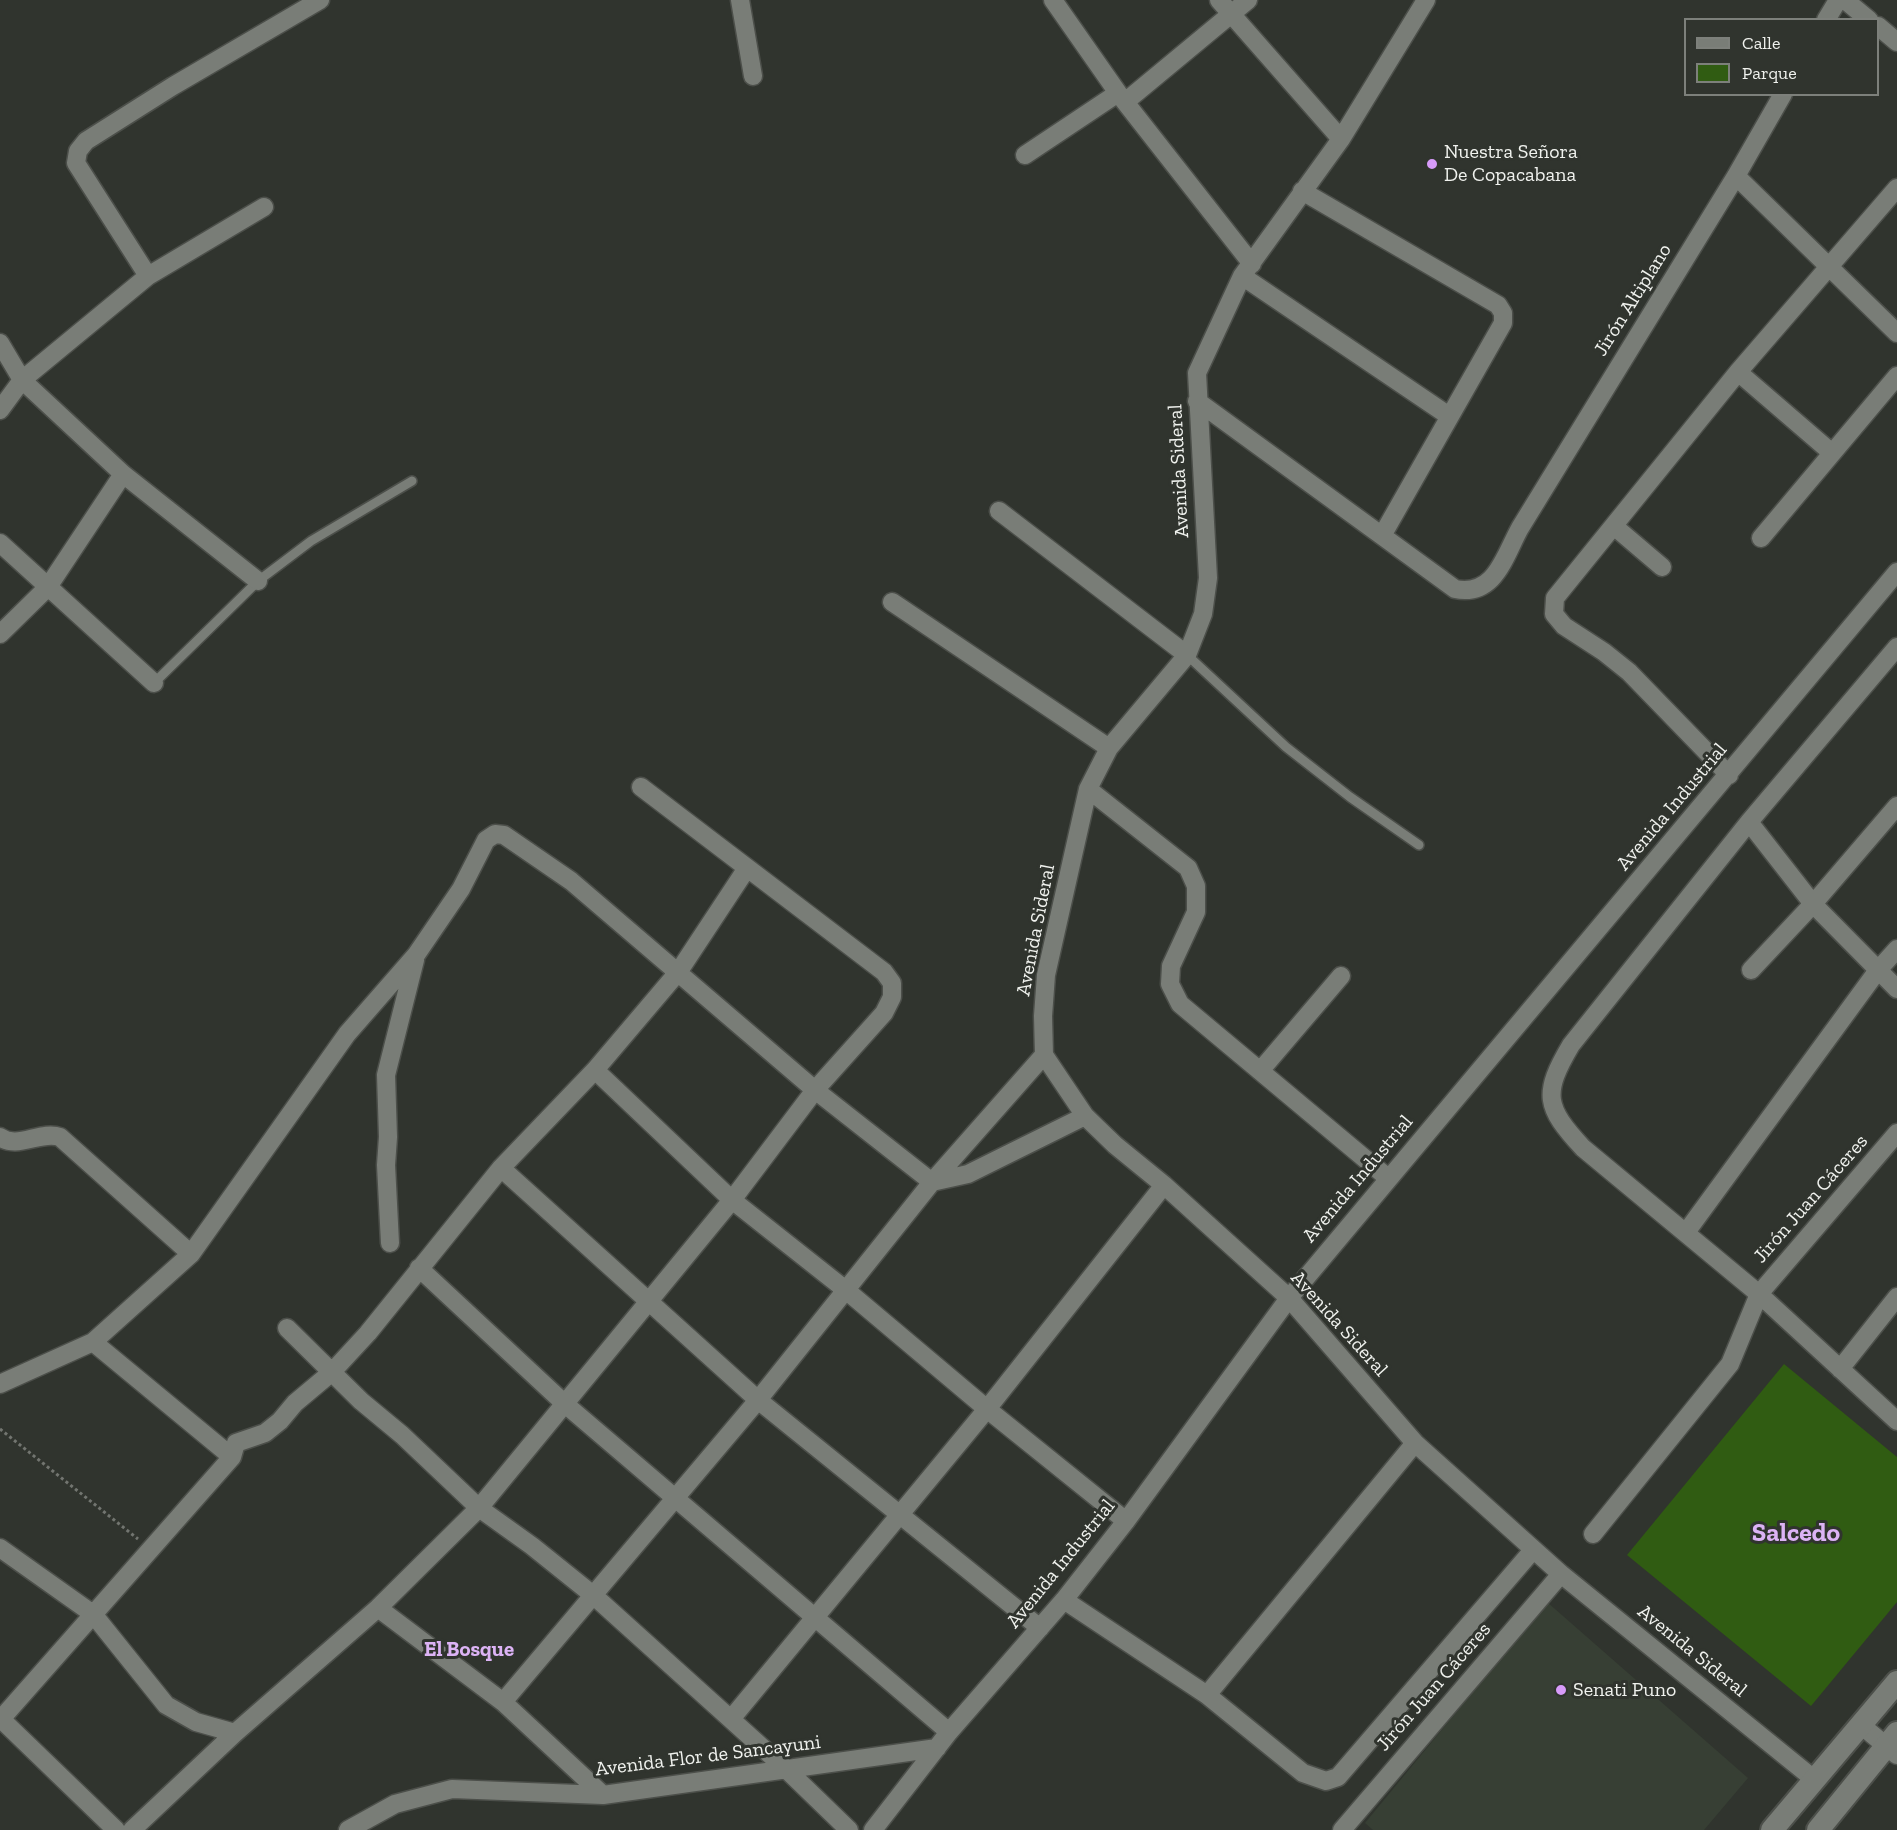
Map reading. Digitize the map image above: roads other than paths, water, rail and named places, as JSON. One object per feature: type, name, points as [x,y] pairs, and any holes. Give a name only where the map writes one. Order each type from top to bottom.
[{"type":"street","points":[[148,276],[76,163],[78,151],[86,141],[163,92],[320,0]]},
{"type":"street","points":[[740,0],[753,76]]},
{"type":"street","points":[[1053,0],[1247,270],[1449,416]]},
{"type":"street","points":[[1219,0],[1341,139]]},
{"type":"street","points":[[1025,155],[1121,97],[1248,0]]},
{"type":"street","name":"Avenida Sideral","points":[[1426,0],[1341,139],[1247,270],[1197,373],[1208,578],[1203,614],[1187,655],[1109,748],[1088,789],[1046,975],[1043,1016],[1044,1055],[1085,1116],[1289,1298],[1415,1443],[1561,1574],[1815,1780]]},
{"type":"street","points":[[1827,18],[1838,0]]},
{"type":"street","points":[[1845,0],[1867,18]]},
{"type":"street","points":[[1879,27],[1897,42]]},
{"type":"street","name":"Jirón Altiplano","points":[[1197,401],[1383,534],[1455,589],[1468,592],[1480,590],[1492,579],[1520,528],[1736,176],[1782,96]]},
{"type":"street","points":[[1736,176],[1831,266],[1897,333]]},
{"type":"street","points":[[1729,775],[1629,672],[1604,652],[1564,626],[1554,614],[1555,598],[1565,582],[1615,527],[1738,372],[1897,188]]},
{"type":"street","points":[[1302,191],[1498,305],[1503,313],[1503,323],[1383,534]]},
{"type":"street","points":[[0,410],[22,380],[148,276],[264,207]]},
{"type":"street","points":[[0,343],[22,380],[123,474],[258,581]]},
{"type":"street","points":[[1738,372],[1832,453]]},
{"type":"street","points":[[1761,538],[1897,376]]},
{"type":"street","points":[[0,634],[48,587],[123,474]]},
{"type":"street","points":[[999,511],[1187,655]]},
{"type":"street","points":[[1615,527],[1662,567]]},
{"type":"street","points":[[0,543],[154,682]]},
{"type":"street","name":"Avenida Industrial","points":[[873,1830],[949,1732],[1064,1600],[1126,1521],[1289,1298],[1897,572]]},
{"type":"street","points":[[892,602],[1109,748]]},
{"type":"street","points":[[1897,647],[1749,822],[1571,1045],[1555,1072],[1550,1094],[1559,1122],[1583,1148],[1687,1231],[1760,1294],[1897,1421]]},
{"type":"street","points":[[132,1830],[235,1733],[378,1608],[479,1508],[732,1200],[815,1090],[885,1013],[892,997],[892,983],[884,972],[640,787]]},
{"type":"street","points":[[1088,789],[1188,868],[1196,886],[1196,912],[1171,966],[1170,984],[1180,1004],[1388,1178]]},
{"type":"street","points":[[1751,970],[1813,904],[1897,806]]},
{"type":"street","points":[[1749,822],[1813,904],[1897,989]]},
{"type":"street","points":[[0,1384],[93,1342],[191,1254],[346,1034],[416,955],[461,889],[486,840],[495,834],[504,835],[571,881],[679,971],[815,1090],[932,1182]]},
{"type":"street","points":[[116,1830],[0,1719],[149,1548],[232,1457],[236,1443],[264,1433],[332,1372],[368,1333],[501,1168],[595,1070],[679,971],[747,868]]},
{"type":"street","points":[[1687,1231],[1878,970],[1897,949]]},
{"type":"street","points":[[390,1243],[386,1165],[388,1137],[386,1075],[416,955]]},
{"type":"street","points":[[1260,1071],[1341,975]]},
{"type":"street","points":[[503,1702],[758,1400],[932,1182],[1044,1055]]},
{"type":"street","points":[[595,1070],[732,1200],[847,1291],[987,1409],[1126,1521]]},
{"type":"street","points":[[932,1182],[968,1174],[1085,1116]]},
{"type":"street","name":"Jirón Juan Cáceres","points":[[1593,1534],[1730,1364],[1760,1294],[1897,1133]]},
{"type":"street","points":[[0,1137],[5,1141],[22,1141],[52,1134],[60,1137],[191,1254]]},
{"type":"street","points":[[501,1168],[758,1400],[1040,1628]]},
{"type":"street","points":[[731,1719],[987,1409],[1164,1185]]},
{"type":"street","points":[[419,1268],[565,1404],[816,1616],[949,1732]]},
{"type":"street","points":[[1840,1370],[1897,1297]]},
{"type":"street","points":[[287,1328],[479,1508],[532,1546],[593,1595],[786,1769],[849,1830]]},
{"type":"street","points":[[93,1342],[232,1457]]},
{"type":"street","points":[[1207,1695],[1415,1443]]},
{"type":"street","points":[[0,1548],[93,1614],[166,1706],[196,1722],[235,1733]]},
{"type":"street","points":[[1064,1600],[1207,1695],[1303,1773],[1326,1781],[1338,1777],[1533,1550]]},
{"type":"street","name":"Jirón Juan Cáceres","points":[[1342,1830],[1561,1574]]},
{"type":"street","points":[[378,1608],[503,1702],[603,1795]]},
{"type":"street","points":[[1772,1830],[1897,1682]]},
{"type":"street","points":[[1818,1830],[1893,1745],[1861,1725]]},
{"type":"street","name":"Avenida Flor de Sancayuni","points":[[348,1830],[395,1804],[452,1789],[603,1795],[937,1748]]},
{"type":"lane","points":[[154,682],[258,581],[311,541],[412,481]]},
{"type":"lane","points":[[1187,655],[1286,747],[1350,797],[1419,845]]},
{"type":"place","name":"Nuestra Señora De Copacabana","points":[[1432,164]]},
{"type":"place","name":"Senati Puno","points":[[1561,1690]]},
{"type":"district","name":"Salcedo","points":[[1796,1534]]},
{"type":"district","name":"El Bosque","points":[[469,1650]]}]
